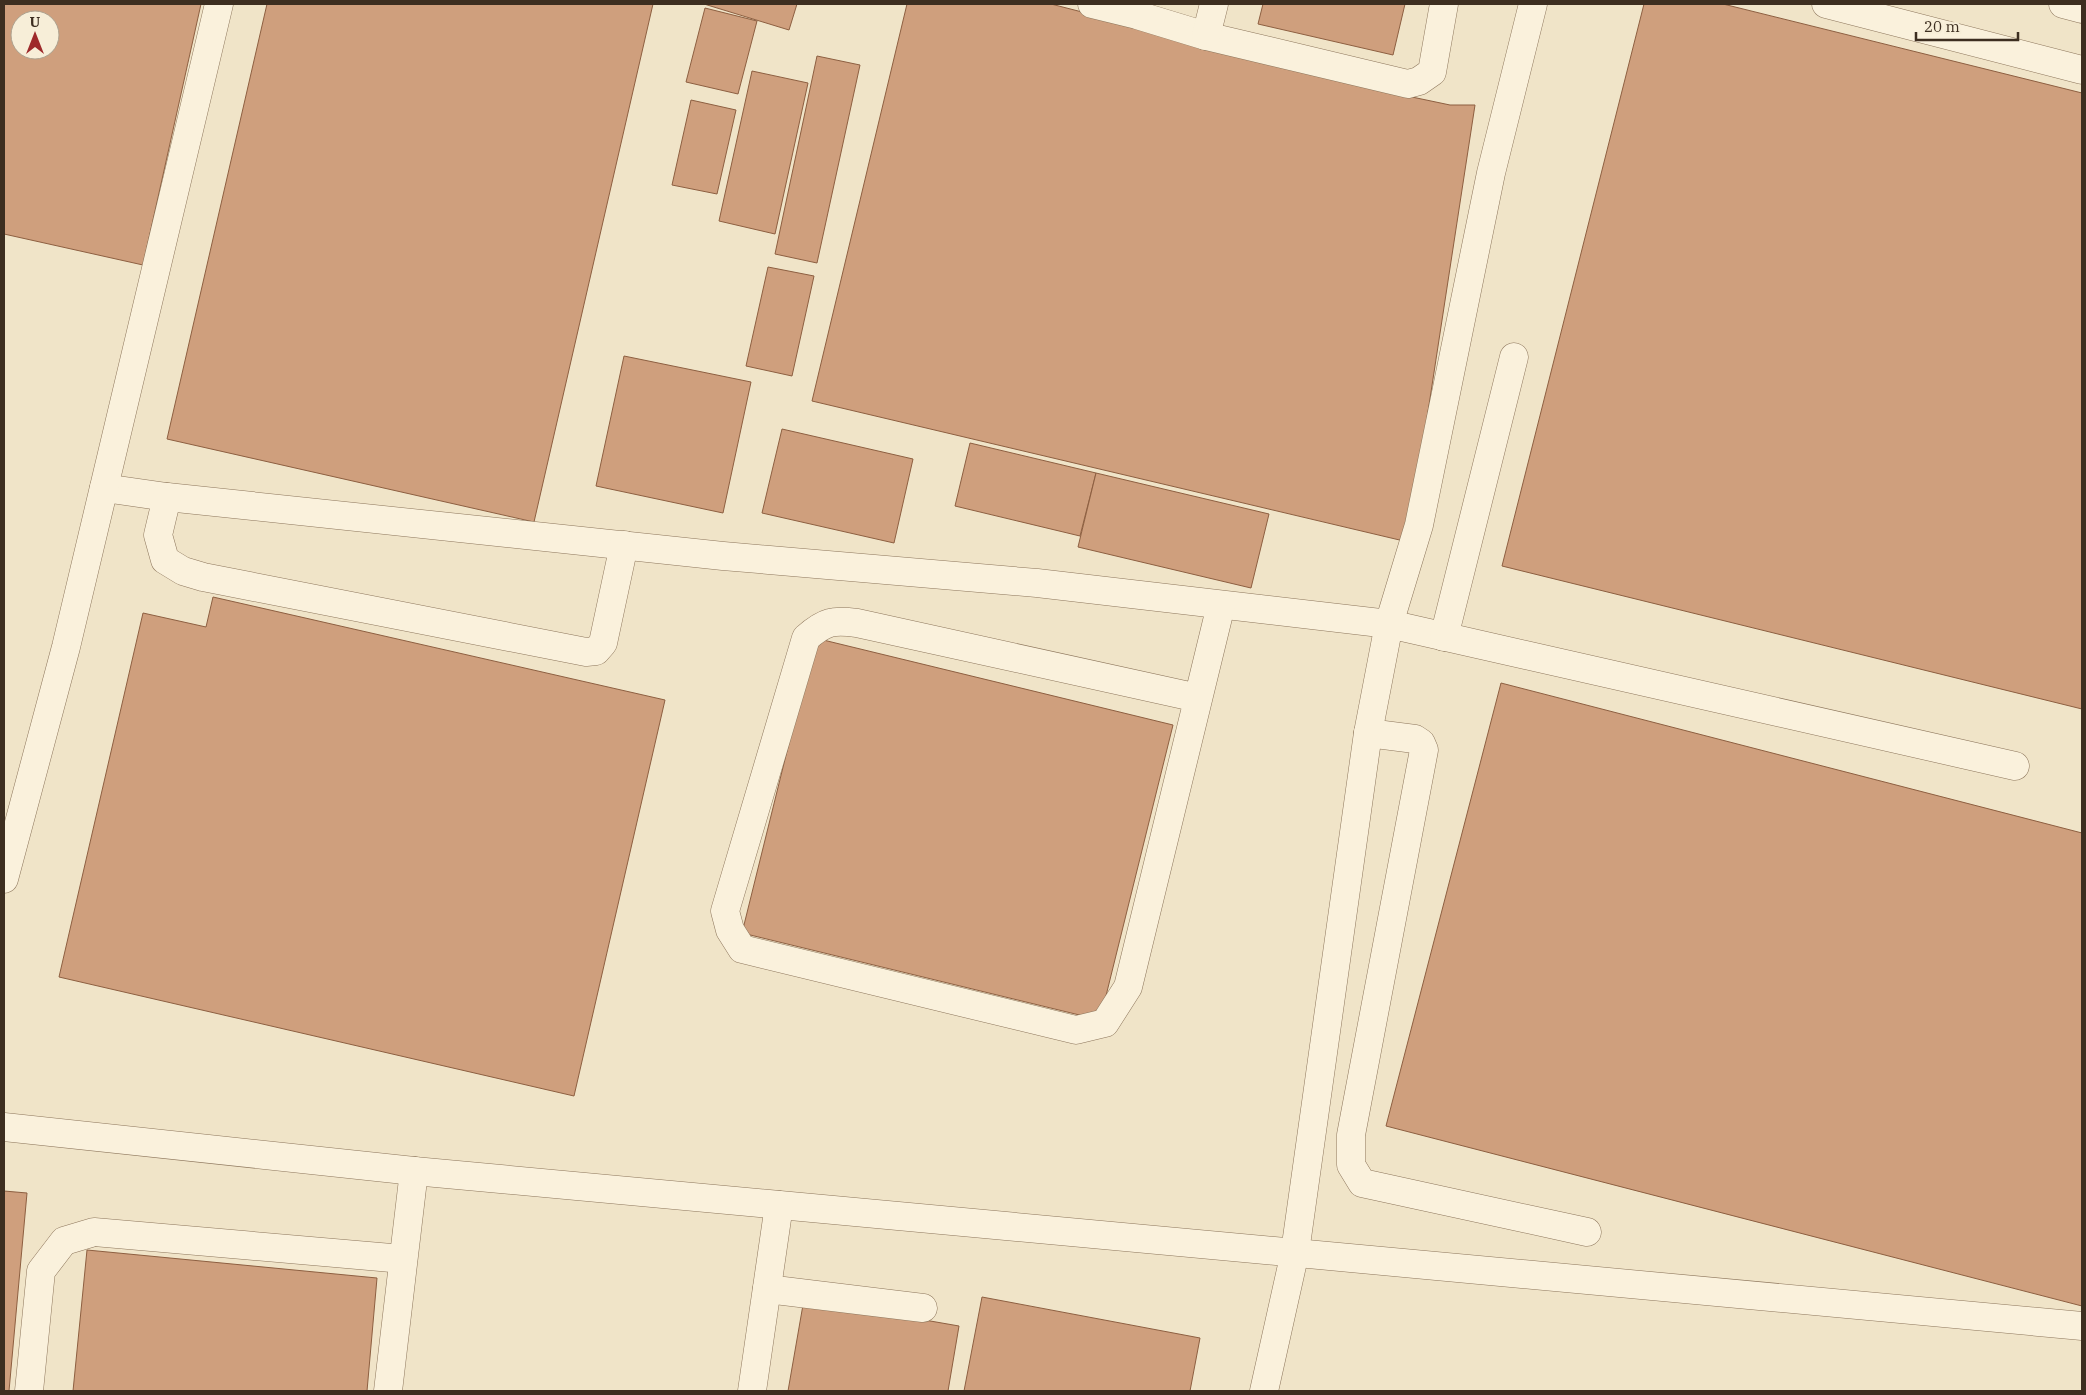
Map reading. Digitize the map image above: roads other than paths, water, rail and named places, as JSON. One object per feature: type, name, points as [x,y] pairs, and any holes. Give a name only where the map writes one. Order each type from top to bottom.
[{"type":"lane","points":[[4,880],[66,647],[219,4]]},
{"type":"lane","points":[[1092,4],[1137,15],[1206,36],[1408,84],[1419,81],[1432,72],[1444,4]]},
{"type":"lane","points":[[1206,36],[1214,4]]},
{"type":"lane","points":[[1264,1391],[1295,1252],[1368,733],[1389,624],[1419,525],[1490,173],[1533,4]]},
{"type":"lane","points":[[1826,4],[2082,70]]},
{"type":"lane","points":[[2063,4],[2082,9]]},
{"type":"lane","points":[[1444,637],[1514,357]]},
{"type":"lane","points":[[104,488],[167,497],[723,556],[1037,583],[1389,624],[2015,766]]},
{"type":"lane","points":[[167,497],[158,535],[165,560],[183,571],[203,577],[586,652],[596,651],[603,643],[624,545]]},
{"type":"lane","points":[[1198,698],[857,623],[836,620],[819,626],[806,638],[726,911],[730,930],[742,949],[1076,1030],[1105,1023],[1128,986],[1221,605]]},
{"type":"lane","points":[[1368,733],[1415,739],[1421,743],[1424,750],[1351,1136],[1351,1165],[1362,1183],[1587,1232]]},
{"type":"lane","points":[[4,1127],[414,1171],[2082,1326]]},
{"type":"lane","points":[[388,1391],[414,1171]]},
{"type":"lane","points":[[752,1391],[779,1205]]},
{"type":"lane","points":[[29,1391],[41,1271],[64,1241],[94,1232],[404,1259]]},
{"type":"lane","points":[[767,1289],[923,1308]]}]
